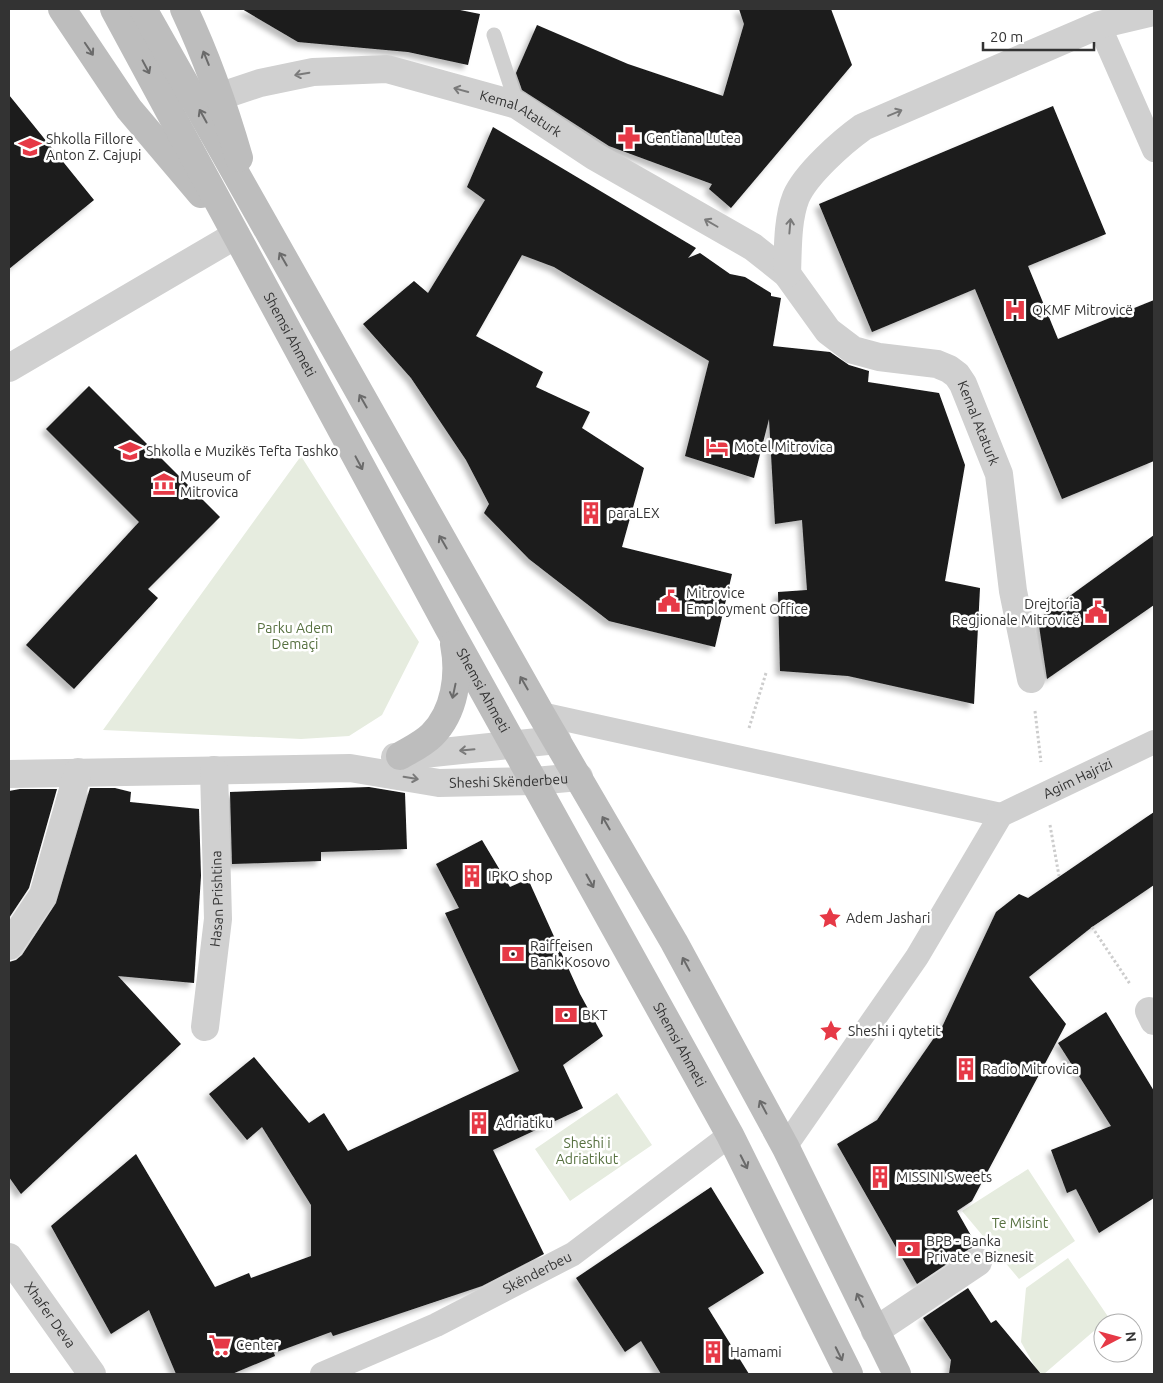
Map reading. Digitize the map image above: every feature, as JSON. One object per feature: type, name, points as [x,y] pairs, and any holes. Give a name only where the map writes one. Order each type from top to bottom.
[{"type":"main road","points":[[62,9],[129,109],[236,235]]},
{"type":"main road","name":"Shemsi Ahmeti","points":[[114,9],[448,626],[730,1135],[849,1374]]},
{"type":"main road","points":[[143,9],[541,714],[674,942],[785,1147],[897,1374]]},
{"type":"main road","points":[[184,9],[221,96],[252,205]]},
{"type":"main road","points":[[400,756],[432,735],[448,712],[457,674],[455,646],[448,626]]},
{"type":"street","points":[[787,274],[791,216],[797,196],[837,146],[862,127],[1096,17],[1154,12]]},
{"type":"street","points":[[1096,17],[1154,150]]},
{"type":"street","name":"Kemal Ataturk","points":[[221,96],[260,83],[313,72],[387,69],[517,105],[594,156],[753,247],[787,274],[828,331],[853,350],[879,357],[937,364],[949,368],[963,384],[999,474],[1013,592],[1031,679]]},
{"type":"street","points":[[9,368],[236,235]]},
{"type":"street","points":[[541,714],[1001,815],[917,957],[785,1147]]},
{"type":"street","points":[[9,774],[350,768],[400,756],[516,746],[557,740]]},
{"type":"street","name":"Agim Hajrizi","points":[[1001,815],[1154,742]]},
{"type":"street","name":"Sheshi Skënderbeu","points":[[350,768],[439,783],[535,781],[579,777]]},
{"type":"street","name":"Hasan Prishtina","points":[[205,1027],[218,919],[214,770]]},
{"type":"street","points":[[9,946],[43,895],[78,772]]},
{"type":"street","name":"Skënderbeu","points":[[322,1374],[436,1326],[573,1254],[730,1135]]},
{"type":"street","name":"Xhafer Deva","points":[[9,1256],[92,1374]]},
{"type":"street","points":[[875,1331],[978,1262]]},
{"type":"lane","points":[[494,35],[517,105]]},
{"type":"path","points":[[741,757],[766,673]]},
{"type":"path","points":[[1092,927],[1151,1016]]},
{"type":"green space","name":"Parku Adem Demaçi","points":[[301,456],[419,642],[382,715],[349,736],[301,739],[103,730]]},
{"type":"green space","name":"Sheshi i Adriatikut","points":[[617,1093],[652,1145],[570,1201],[535,1149]]},
{"type":"green space","name":"Te Misint","points":[[1028,1169],[1075,1241],[1019,1279],[962,1211]]},
{"type":"green space","points":[[1068,1258],[1106,1313],[1093,1313],[1093,1332],[1044,1374],[1039,1374],[1021,1342],[1026,1288]]},
{"type":"building","points":[[242,9],[455,9],[480,14],[468,65],[408,52],[298,42]]},
{"type":"building","points":[[739,9],[831,9],[852,65],[731,208],[709,189],[712,184],[609,146],[522,90],[516,73],[537,25],[628,64],[723,96],[744,24]]},
{"type":"building","name":"Shkolla Fillore Anton Z. Cajupi","points":[[9,95],[94,200],[9,269]]},
{"type":"building","name":"QKMF Mitrovicë","points":[[1053,106],[1106,234],[1028,266],[1058,339],[1154,300],[1154,461],[1062,499],[975,289],[872,332],[819,204]]},
{"type":"building","points":[[493,127],[696,248],[688,258],[700,253],[730,274],[745,277],[771,293],[771,296],[781,298],[773,346],[830,352],[849,365],[869,371],[868,382],[939,393],[965,465],[945,581],[980,588],[974,704],[848,676],[780,671],[778,592],[807,590],[802,520],[775,524],[769,419],[754,478],[685,456],[709,361],[554,267],[522,255],[476,336],[543,372],[536,387],[590,412],[582,428],[644,468],[622,547],[732,574],[715,647],[609,621],[529,559],[484,513],[489,504],[466,460],[411,378],[363,324],[414,281],[428,293],[485,200],[467,187]]},
{"type":"building","points":[[89,386],[220,517],[148,589],[158,598],[74,689],[26,645],[139,522],[46,429]]},
{"type":"building","name":"Drejtoria Regjionale Mitrovicë","points":[[1154,535],[1154,605],[1047,679],[1038,619]]},
{"type":"building","points":[[369,787],[405,793],[407,849],[321,852],[321,861],[232,864],[230,792]]},
{"type":"building","points":[[90,788],[115,788],[131,792],[130,802],[199,809],[201,876],[194,983],[118,976],[181,1044],[21,1194],[9,1177],[9,962],[16,960],[22,955],[56,903]]},
{"type":"building","points":[[20,789],[57,789],[29,888],[9,918],[9,791]]},
{"type":"building","points":[[1154,812],[1154,885],[1092,927],[1029,977],[1066,1024],[972,1201],[957,1211],[977,1246],[969,1249],[917,1284],[837,1144],[877,1120],[943,1025],[996,912],[1019,894],[1028,898]]},
{"type":"building","points":[[482,840],[510,887],[528,879],[580,994],[603,1036],[563,1065],[583,1108],[493,1150],[544,1254],[482,1286],[333,1336],[331,1332],[274,1353],[275,1356],[232,1374],[176,1374],[149,1310],[111,1334],[51,1226],[136,1154],[215,1287],[249,1273],[251,1278],[311,1256],[311,1205],[262,1127],[247,1140],[209,1094],[254,1057],[309,1123],[324,1113],[348,1151],[519,1071],[445,913],[459,908],[436,864]]},
{"type":"building","points":[[1106,1012],[1154,1091],[1154,1198],[1099,1233],[1076,1189],[1067,1193],[1051,1150],[1111,1126],[1058,1043]]},
{"type":"building","points":[[711,1187],[764,1273],[708,1308],[749,1374],[661,1374],[641,1341],[625,1352],[576,1278]]},
{"type":"building","points":[[968,1288],[991,1323],[996,1320],[1041,1374],[949,1374],[951,1360],[923,1318]]},
{"type":"place","name":"Gentiana Lutea","points":[[629,138]]},
{"type":"place","name":"Shkolla Fillore Anton Z. Cajupi","points":[[30,147]]},
{"type":"place","name":"QKMF Mitrovicë","points":[[1015,310]]},
{"type":"place","name":"Motel Mitrovica","points":[[717,447]]},
{"type":"place","name":"Shkolla e Muzikës Tefta Tashko","points":[[130,451]]},
{"type":"place","name":"Museum of Mitrovica","points":[[164,484]]},
{"type":"place","name":"paraLEX","points":[[591,513]]},
{"type":"place","name":"Mitrovice Employment Office","points":[[669,601]]},
{"type":"place","name":"Drejtoria Regjionale Mitrovicë","points":[[1096,612]]},
{"type":"place","name":"IPKO shop","points":[[472,876]]},
{"type":"place","name":"Adem Jashari","points":[[830,918]]},
{"type":"place","name":"Raiffeisen Bank Kosovo","points":[[513,954]]},
{"type":"place","name":"BKT","points":[[566,1015]]},
{"type":"place","name":"Sheshi i qytetit","points":[[831,1031]]},
{"type":"place","name":"Radio Mitrovica","points":[[966,1069]]},
{"type":"place","name":"Adriatiku","points":[[479,1123]]},
{"type":"place","name":"MISSINI Sweets","points":[[880,1177]]},
{"type":"place","name":"BPB - Banka Private e Biznesit","points":[[909,1249]]},
{"type":"place","name":"Center","points":[[220,1345]]},
{"type":"place","name":"Hamami","points":[[713,1352]]}]
